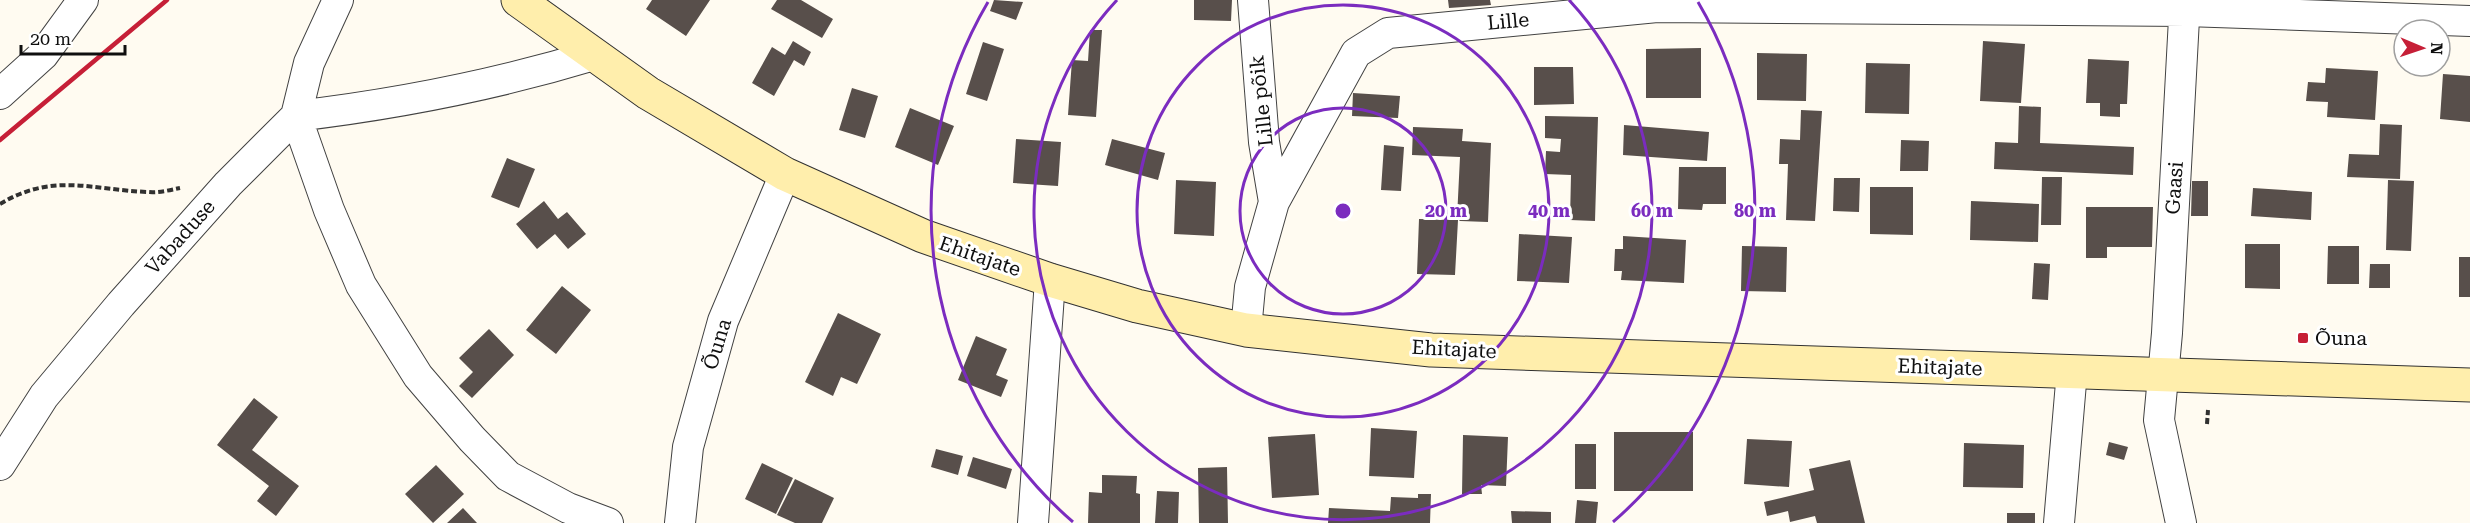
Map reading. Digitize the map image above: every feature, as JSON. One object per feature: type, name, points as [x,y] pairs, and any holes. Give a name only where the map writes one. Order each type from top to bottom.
[{"type":"street","points":[[0,94],[43,55],[83,0]]},
{"type":"street","points":[[338,0],[309,63],[296,116],[329,210],[362,285],[418,376],[472,440],[508,477],[568,508],[608,523]]},
{"type":"street","name":"Ehitajate","points":[[518,0],[648,93],[785,174],[923,236],[1050,280],[1137,306],[1246,330],[1431,350],[2470,385]]},
{"type":"street","name":"Lille põik","points":[[1253,0],[1264,142],[1274,202]]},
{"type":"street","name":"Lille","points":[[1246,330],[1251,287],[1274,202],[1356,53],[1388,33],[1657,7],[2186,6],[2470,21]]},
{"type":"street","name":"Gaasi","points":[[2181,523],[2159,420],[2186,6]]},
{"type":"street","points":[[296,116],[361,108],[514,79],[594,55]]},
{"type":"street","name":"Vabaduse","points":[[0,465],[44,396],[121,304],[228,184],[296,116]]},
{"type":"street","name":"Õuna","points":[[680,523],[688,447],[723,321],[785,174]]},
{"type":"street","points":[[1033,523],[1050,280]]},
{"type":"street","points":[[2059,523],[2072,371]]},
{"type":"path","points":[[0,204],[20,192],[67,183],[150,193],[228,184]]},
{"type":"building","points":[[652,0],[710,0],[686,36],[646,9]]},
{"type":"building","points":[[777,0],[801,0],[833,19],[822,38],[771,9]]},
{"type":"building","points":[[994,0],[1023,2],[1016,20],[990,11]]},
{"type":"building","points":[[1194,0],[1232,0],[1231,21],[1194,20]]},
{"type":"building","points":[[1448,0],[1490,0],[1491,5],[1449,8]]},
{"type":"building","points":[[1090,30],[1102,30],[1096,117],[1068,115],[1072,60],[1088,61]]},
{"type":"building","points":[[793,41],[811,52],[804,66],[794,60],[774,96],[752,83],[772,47],[785,55]]},
{"type":"building","points":[[1983,41],[2025,44],[2021,103],[1980,101]]},
{"type":"building","points":[[983,42],[1004,49],[987,101],[966,94]]},
{"type":"building","points":[[1701,48],[1701,98],[1646,98],[1646,49]]},
{"type":"building","points":[[1757,53],[1807,54],[1806,101],[1757,100]]},
{"type":"building","points":[[2088,59],[2129,61],[2127,104],[2120,104],[2120,117],[2100,116],[2100,103],[2086,103]]},
{"type":"building","points":[[1866,63],[1910,64],[1909,114],[1865,113]]},
{"type":"building","points":[[1534,67],[1573,67],[1574,104],[1534,105]]},
{"type":"building","points":[[2326,68],[2378,71],[2375,120],[2327,117],[2328,102],[2306,101],[2308,82],[2325,83]]},
{"type":"building","points":[[2452,75],[2470,76],[2470,122],[2440,119],[2443,78],[2452,78]]},
{"type":"building","points":[[852,88],[878,96],[865,138],[839,130]]},
{"type":"building","points":[[1353,93],[1400,96],[1398,118],[1352,116]]},
{"type":"building","points":[[2019,106],[2041,107],[2040,143],[2134,147],[2133,175],[1994,169],[1995,142],[2018,143]]},
{"type":"building","points":[[910,108],[954,126],[938,165],[895,147]]},
{"type":"building","points":[[1801,110],[1822,111],[1815,221],[1786,220],[1788,164],[1779,164],[1780,139],[1800,140]]},
{"type":"building","points":[[1545,116],[1598,117],[1595,221],[1570,220],[1571,175],[1545,174],[1546,151],[1560,152],[1561,139],[1545,138]]},
{"type":"building","points":[[2380,124],[2402,125],[2400,179],[2347,177],[2349,154],[2379,155]]},
{"type":"building","points":[[1624,125],[1709,132],[1707,161],[1623,155]]},
{"type":"building","points":[[1413,127],[1463,129],[1462,141],[1491,143],[1488,222],[1460,221],[1457,218],[1460,157],[1412,155]]},
{"type":"building","points":[[1016,139],[1061,142],[1058,186],[1013,183]]},
{"type":"building","points":[[1112,139],[1165,153],[1158,180],[1105,165]]},
{"type":"building","points":[[1901,140],[1929,141],[1928,171],[1900,171]]},
{"type":"building","points":[[1384,145],[1404,147],[1401,191],[1381,190]]},
{"type":"building","points":[[507,158],[535,169],[519,208],[491,197]]},
{"type":"building","points":[[1679,167],[1726,167],[1726,204],[1703,204],[1702,210],[1678,209]]},
{"type":"building","points":[[2042,177],[2062,177],[2061,225],[2041,225]]},
{"type":"building","points":[[1834,178],[1860,178],[1859,212],[1833,211]]},
{"type":"building","points":[[1176,180],[1216,182],[1214,236],[1174,234]]},
{"type":"building","points":[[2388,180],[2414,181],[2411,251],[2386,250]]},
{"type":"building","points":[[2192,181],[2208,181],[2208,216],[2191,216]]},
{"type":"building","points":[[1870,187],[1913,187],[1913,235],[1870,234]]},
{"type":"building","points":[[2253,188],[2312,192],[2311,220],[2251,216]]},
{"type":"building","points":[[544,201],[558,219],[567,212],[586,234],[568,249],[555,234],[537,249],[516,224]]},
{"type":"building","points":[[1971,201],[2039,204],[2038,242],[1970,240]]},
{"type":"building","points":[[2086,207],[2153,207],[2152,247],[2107,247],[2107,258],[2086,258]]},
{"type":"building","points":[[1419,219],[1458,220],[1455,275],[1417,274]]},
{"type":"building","points":[[1519,234],[1572,237],[1569,283],[1517,281]]},
{"type":"building","points":[[1623,236],[1686,240],[1684,283],[1621,280],[1622,271],[1614,271],[1615,249],[1623,249]]},
{"type":"building","points":[[2245,244],[2280,244],[2280,289],[2245,288]]},
{"type":"building","points":[[1742,246],[1787,247],[1786,292],[1741,291]]},
{"type":"building","points":[[2328,246],[2359,246],[2359,284],[2327,284]]},
{"type":"building","points":[[2459,257],[2470,257],[2470,297],[2459,297]]},
{"type":"building","points":[[2034,263],[2050,264],[2048,300],[2032,299]]},
{"type":"building","points":[[2370,264],[2390,264],[2390,288],[2369,288]]},
{"type":"building","points":[[562,286],[591,310],[556,354],[526,330]]},
{"type":"building","points":[[838,313],[881,334],[857,384],[841,377],[833,396],[805,382]]},
{"type":"building","points":[[489,329],[514,355],[472,398],[459,386],[473,372],[459,358]]},
{"type":"building","points":[[976,336],[1007,349],[996,375],[1008,380],[1001,397],[958,380]]},
{"type":"building","points":[[254,398],[278,417],[252,450],[299,486],[276,516],[257,501],[269,486],[217,445]]},
{"type":"building","points":[[1371,428],[1417,431],[1414,478],[1369,476]]},
{"type":"building","points":[[1614,432],[1693,432],[1693,491],[1614,491]]},
{"type":"building","points":[[1315,434],[1319,495],[1272,498],[1268,437]]},
{"type":"building","points":[[1463,435],[1508,437],[1506,486],[1481,485],[1482,494],[1462,494]]},
{"type":"building","points":[[1747,439],[1792,441],[1789,487],[1744,484]]},
{"type":"building","points":[[2109,442],[2128,447],[2124,460],[2106,455]]},
{"type":"building","points":[[1964,443],[2024,445],[2023,488],[1963,487]]},
{"type":"building","points":[[1575,444],[1596,444],[1596,489],[1575,489]]},
{"type":"building","points":[[936,449],[963,456],[958,475],[931,467]]},
{"type":"building","points":[[973,457],[1012,469],[1006,489],[967,476]]},
{"type":"building","points":[[1850,460],[1865,523],[1817,523],[1815,516],[1790,522],[1788,511],[1767,516],[1764,502],[1814,490],[1809,469]]},
{"type":"building","points":[[762,463],[793,478],[776,514],[745,499]]},
{"type":"building","points":[[436,465],[464,494],[433,523],[405,494]]},
{"type":"building","points":[[1227,467],[1228,523],[1199,523],[1198,468]]},
{"type":"building","points":[[1102,475],[1137,476],[1136,493],[1140,494],[1140,523],[1088,523],[1089,492],[1102,493]]},
{"type":"building","points":[[795,479],[834,498],[822,523],[795,523],[777,515]]},
{"type":"building","points":[[1157,491],[1179,492],[1178,523],[1155,523]]},
{"type":"building","points":[[1418,494],[1431,494],[1430,523],[1328,523],[1329,508],[1390,511],[1391,497],[1418,498]]},
{"type":"building","points":[[1577,500],[1598,502],[1596,523],[1575,523]]},
{"type":"building","points":[[463,508],[477,523],[447,523]]},
{"type":"building","points":[[1511,511],[1551,512],[1551,523],[1512,523]]},
{"type":"building","points":[[2007,513],[2035,513],[2035,523],[2007,523]]},
{"type":"railway","points":[[0,140],[167,0]]},
{"type":"place","name":"Õuna","points":[[2303,338]]}]
